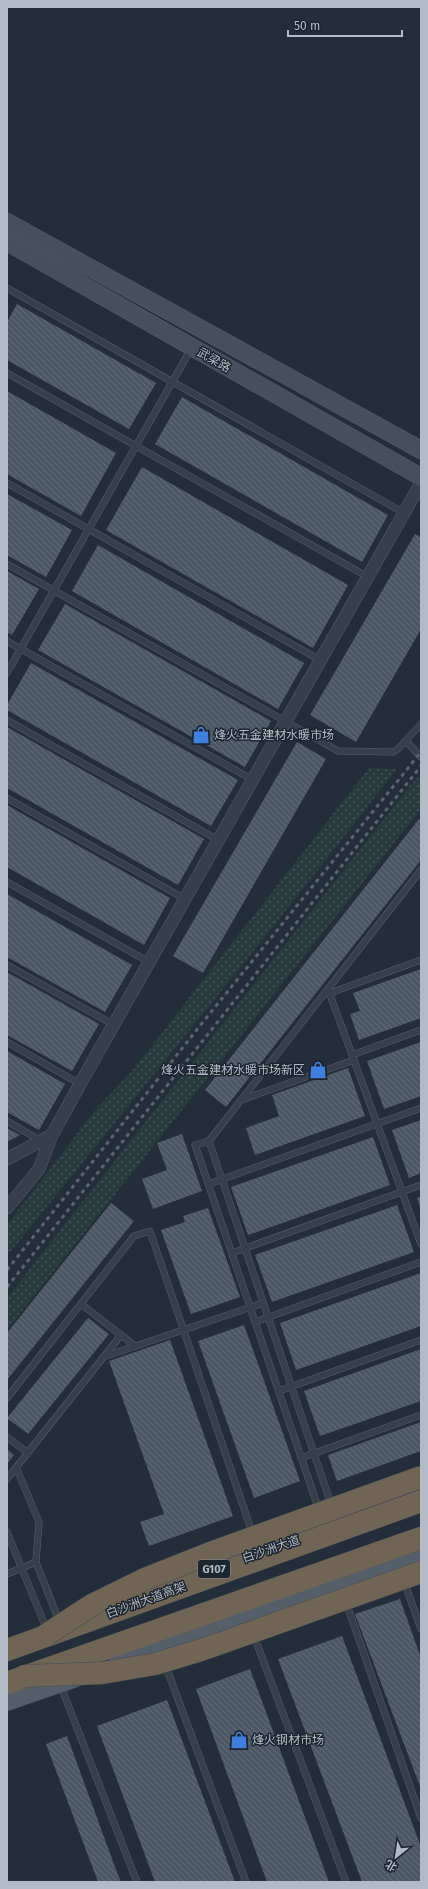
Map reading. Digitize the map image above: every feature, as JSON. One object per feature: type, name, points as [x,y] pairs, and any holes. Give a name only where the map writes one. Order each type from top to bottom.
[{"type":"highway","points":[[51,1629],[92,1605],[145,1579],[213,1552],[421,1477]]},
{"type":"highway","name":"白沙洲大道高架","points":[[7,1650],[51,1629],[421,1501]]},
{"type":"highway","points":[[15,1679],[421,1538]]},
{"type":"highway","points":[[15,1679],[102,1673],[155,1664],[204,1649],[421,1572]]},
{"type":"main road","name":"武梁路","points":[[7,222],[421,450]]},
{"type":"main road","name":"武梁路","points":[[7,242],[421,477]]},
{"type":"main road","name":"白沙洲大道","points":[[7,1641],[51,1629],[331,1524],[421,1496]]},
{"type":"main road","points":[[7,1701],[421,1560]]},
{"type":"street","points":[[7,1208],[39,1169],[52,1135],[80,1084],[421,483]]},
{"type":"street","points":[[7,1159],[52,1135]]},
{"type":"lane","points":[[7,288],[404,513]]},
{"type":"lane","points":[[7,672],[192,347]]},
{"type":"lane","points":[[7,373],[368,577]]},
{"type":"lane","points":[[7,483],[320,660]]},
{"type":"lane","points":[[7,564],[338,751],[393,752],[406,741],[421,724]]},
{"type":"lane","points":[[7,641],[252,780]]},
{"type":"lane","points":[[7,720],[218,840]]},
{"type":"lane","points":[[406,741],[421,757]]},
{"type":"lane","points":[[7,798],[185,899]]},
{"type":"lane","points":[[331,1524],[301,1458],[195,1145],[209,1141],[329,991],[421,870]]},
{"type":"lane","points":[[7,882],[149,962]]},
{"type":"lane","points":[[329,991],[421,960]]},
{"type":"lane","points":[[7,965],[114,1025]]},
{"type":"lane","points":[[329,991],[421,1244]]},
{"type":"lane","points":[[241,1100],[421,1030]]},
{"type":"lane","points":[[7,1042],[80,1084]]},
{"type":"lane","points":[[209,1184],[421,1108]]},
{"type":"lane","points":[[7,1121],[41,1141]]},
{"type":"lane","points":[[209,1141],[314,1453],[331,1524]]},
{"type":"lane","points":[[232,1253],[421,1185]]},
{"type":"lane","points":[[7,1398],[134,1236],[150,1230],[257,1546]]},
{"type":"lane","points":[[255,1322],[421,1262]]},
{"type":"lane","points":[[103,1357],[263,1303]]},
{"type":"lane","points":[[81,1304],[135,1346]]},
{"type":"lane","points":[[7,1479],[121,1335]]},
{"type":"lane","points":[[279,1391],[421,1340]]},
{"type":"lane","points":[[301,1458],[421,1415]]},
{"type":"lane","points":[[7,1437],[28,1453]]},
{"type":"lane","points":[[16,1467],[39,1522],[36,1562],[51,1629]]},
{"type":"lane","points":[[7,1532],[22,1568],[51,1629]]},
{"type":"lane","points":[[7,1574],[36,1562]]},
{"type":"lane","points":[[400,1568],[418,1613],[421,1629]]},
{"type":"lane","points":[[341,1588],[421,1818]]},
{"type":"lane","points":[[248,1619],[346,1882]]},
{"type":"lane","points":[[160,1649],[246,1882]]},
{"type":"lane","points":[[60,1683],[137,1882]]},
{"type":"green space","points":[[369,768],[397,769],[272,928],[7,1256],[7,1225],[97,1108],[133,1070]]},
{"type":"green space","points":[[417,777],[421,780],[421,809],[7,1330],[7,1298]]},
{"type":"building","points":[[17,304],[156,383],[129,429],[7,360],[7,322]]},
{"type":"building","points":[[7,391],[116,453],[81,516],[7,474]]},
{"type":"building","points":[[182,397],[388,515],[362,562],[155,444]]},
{"type":"building","points":[[142,467],[348,585],[313,648],[106,530]]},
{"type":"building","points":[[7,494],[72,530],[46,577],[7,555]]},
{"type":"building","points":[[415,534],[421,537],[421,629],[356,742],[310,715]]},
{"type":"building","points":[[98,545],[304,663],[278,709],[72,591]]},
{"type":"building","points":[[7,571],[39,589],[12,635],[7,632]]},
{"type":"building","points":[[65,604],[271,721],[245,767],[38,650]]},
{"type":"building","points":[[31,663],[238,780],[211,826],[7,710],[7,705]]},
{"type":"building","points":[[7,727],[204,839],[178,885],[7,788]]},
{"type":"building","points":[[297,742],[326,759],[203,973],[173,956]]},
{"type":"building","points":[[7,805],[170,898],[144,945],[7,867]]},
{"type":"building","points":[[419,819],[421,820],[421,860],[226,1107],[205,1090]]},
{"type":"building","points":[[7,894],[132,965],[105,1012],[7,957]]},
{"type":"building","points":[[421,969],[421,1018],[359,1040],[350,1014],[360,1011],[353,993]]},
{"type":"building","points":[[7,972],[99,1024],[72,1071],[7,1035]]},
{"type":"building","points":[[421,1042],[421,1096],[384,1109],[367,1061]]},
{"type":"building","points":[[7,1051],[65,1084],[39,1130],[7,1112]]},
{"type":"building","points":[[348,1068],[365,1116],[255,1155],[246,1128],[279,1116],[272,1095]]},
{"type":"building","points":[[421,1120],[421,1173],[409,1178],[392,1130]]},
{"type":"building","points":[[7,1128],[20,1135],[7,1142]]},
{"type":"building","points":[[182,1134],[202,1191],[153,1209],[142,1179],[167,1170],[157,1143]]},
{"type":"building","points":[[373,1137],[390,1185],[248,1235],[231,1187]]},
{"type":"building","points":[[421,1197],[421,1210],[417,1198]]},
{"type":"building","points":[[111,1203],[134,1221],[7,1380],[7,1333]]},
{"type":"building","points":[[397,1205],[414,1252],[272,1302],[255,1255]]},
{"type":"building","points":[[208,1208],[240,1297],[191,1314],[161,1230],[185,1222],[183,1216]]},
{"type":"building","points":[[421,1273],[421,1326],[296,1370],[280,1323]]},
{"type":"building","points":[[88,1318],[109,1334],[28,1434],[7,1418]]},
{"type":"building","points":[[244,1325],[300,1481],[254,1498],[198,1341]]},
{"type":"building","points":[[170,1340],[233,1516],[149,1546],[140,1522],[164,1514],[109,1361]]},
{"type":"building","points":[[421,1349],[421,1401],[320,1436],[304,1391]]},
{"type":"building","points":[[421,1422],[421,1451],[337,1481],[328,1455]]},
{"type":"building","points":[[7,1449],[14,1455],[7,1464]]},
{"type":"building","points":[[400,1599],[421,1658],[421,1789],[355,1614]]},
{"type":"building","points":[[342,1636],[421,1847],[421,1882],[362,1882],[278,1659]]},
{"type":"building","points":[[250,1669],[329,1882],[267,1882],[196,1689]]},
{"type":"building","points":[[167,1700],[235,1882],[155,1882],[97,1726]]},
{"type":"building","points":[[67,1736],[121,1882],[98,1882],[46,1744]]},
{"type":"railway","points":[[7,1270],[199,1027],[421,752]]},
{"type":"railway","points":[[7,1287],[421,766]]},
{"type":"place","name":"烽火五金建材水暖市场","points":[[201,735]]},
{"type":"place","name":"烽火五金建材水暖市场新区","points":[[318,1070]]},
{"type":"place","name":"烽火钢材市场","points":[[239,1740]]}]
